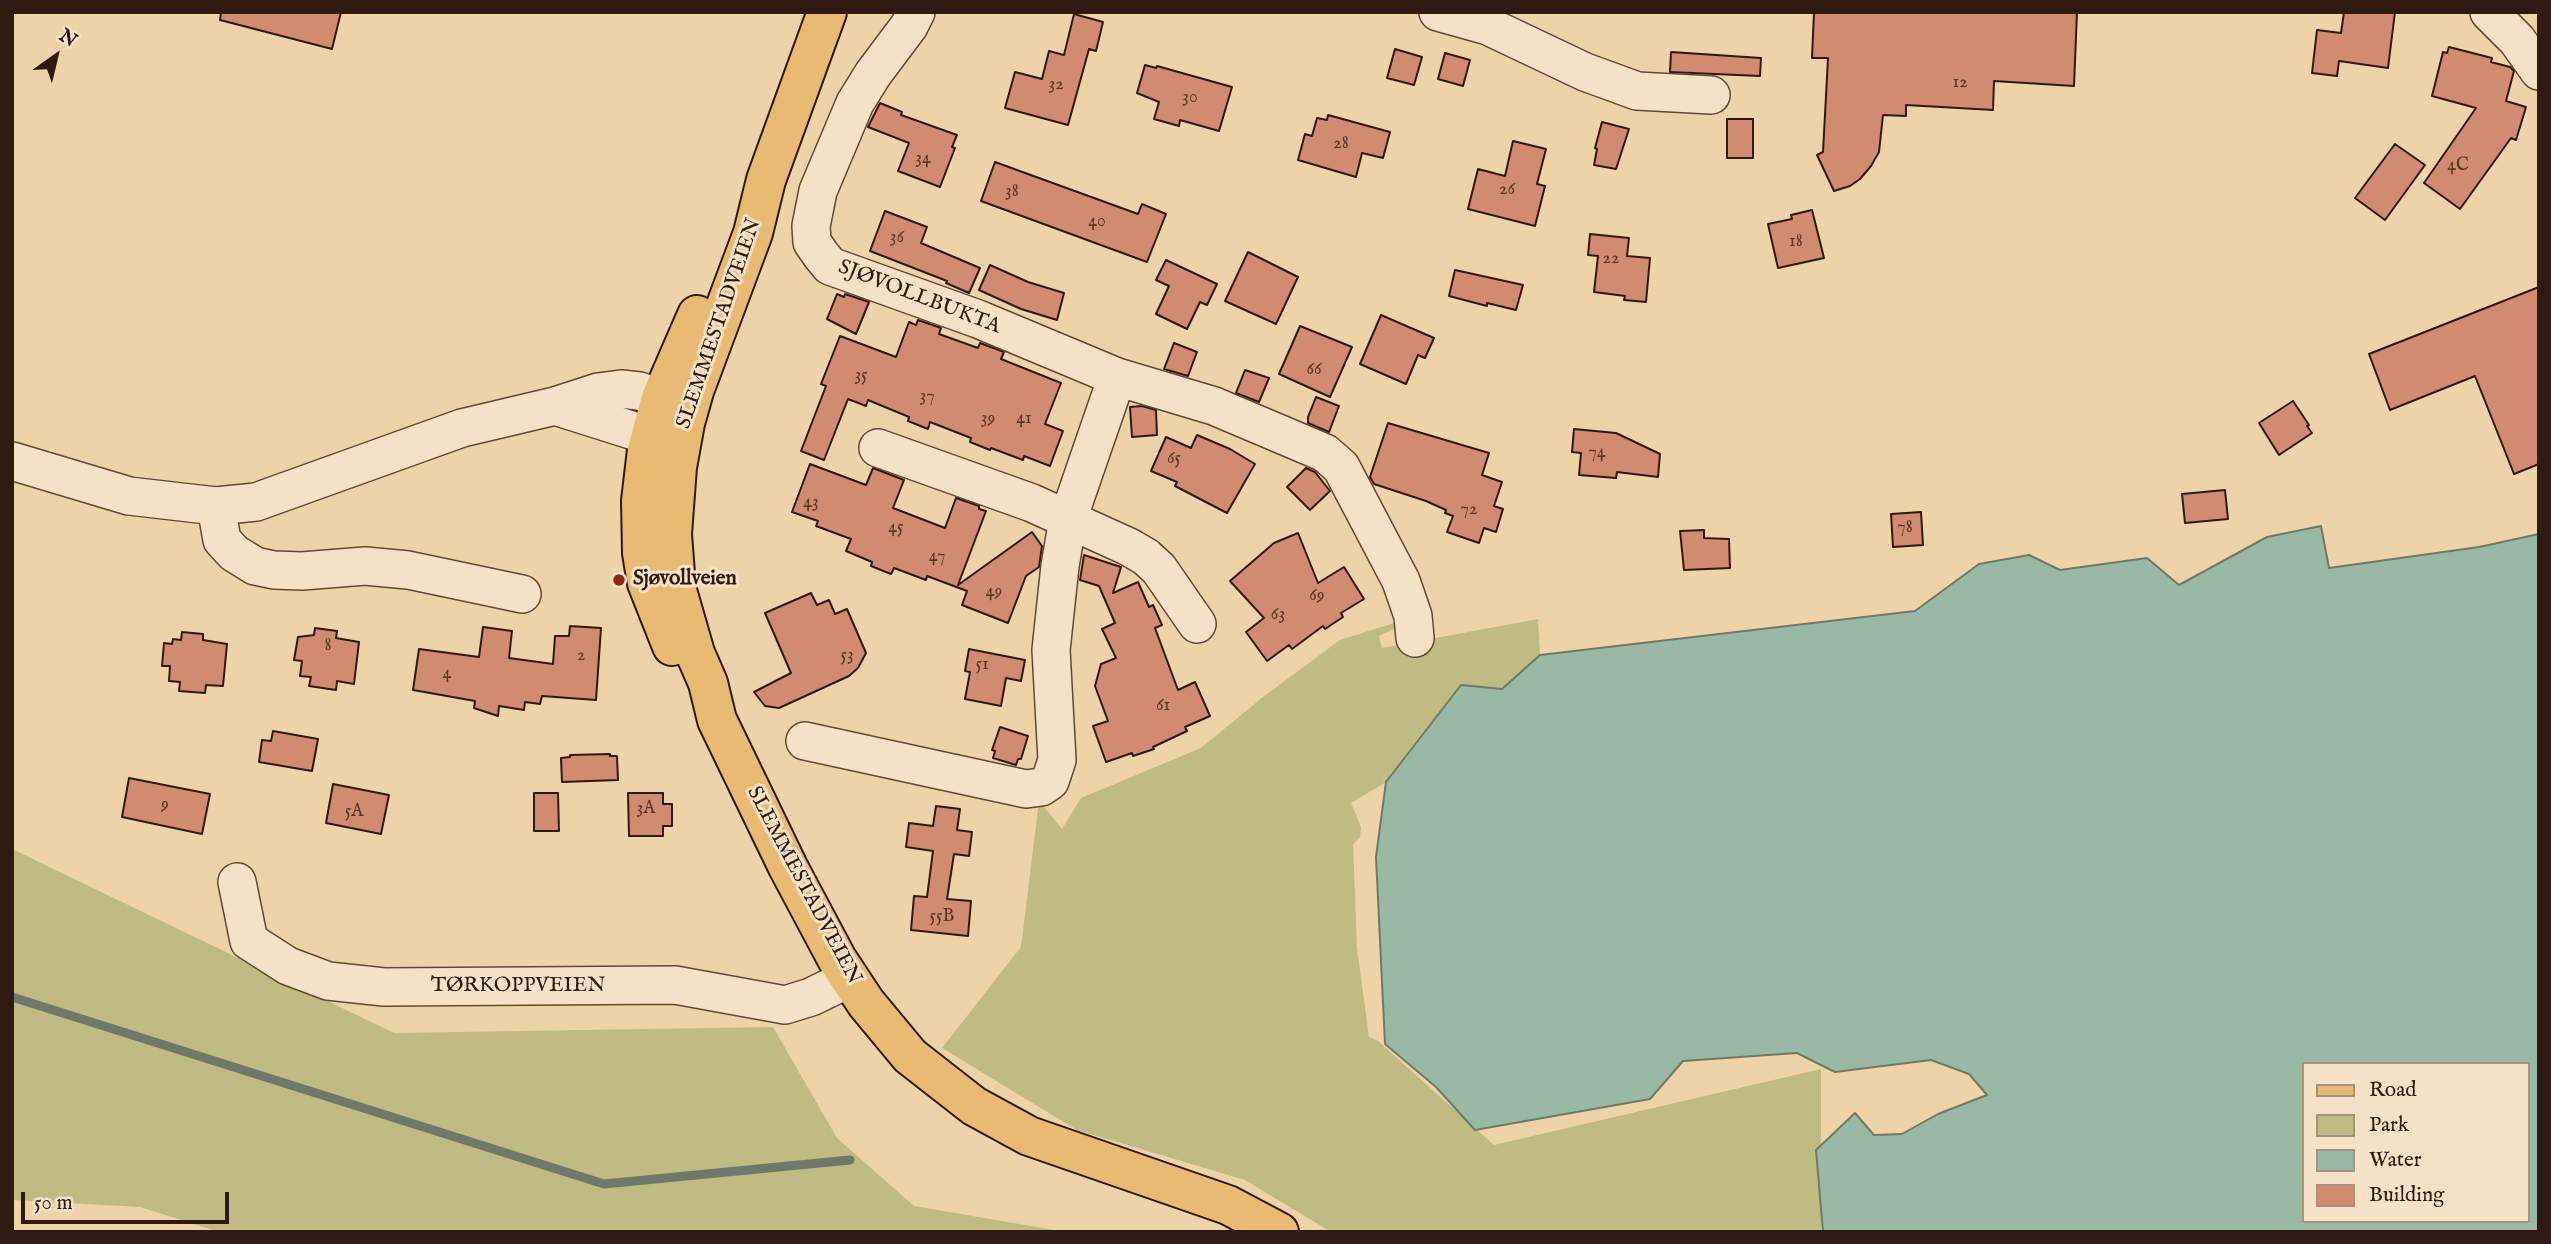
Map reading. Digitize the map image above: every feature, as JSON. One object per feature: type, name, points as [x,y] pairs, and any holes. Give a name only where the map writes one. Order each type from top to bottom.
[{"type":"main road","name":"SLEMMESTADVEIEN","points":[[827,12],[766,180],[737,226],[665,419],[677,467],[672,516],[674,570],[685,622],[708,683],[715,714],[788,867],[837,959],[882,1023],[910,1056],[974,1106],[1029,1136],[1228,1205],[1279,1232]]},
{"type":"street","name":"SJØVOLLBUKTA","points":[[916,12],[855,103],[818,191],[811,226],[812,242],[830,266],[978,319],[1117,377],[1214,406],[1325,453],[1335,461],[1357,494],[1401,581],[1413,616],[1415,638]]},
{"type":"street","points":[[1438,12],[1488,26],[1585,72],[1637,91],[1711,95]]},
{"type":"street","points":[[2489,12],[2516,40],[2539,71]]},
{"type":"street","points":[[805,741],[1026,789],[1041,787],[1050,781],[1058,760],[1051,650],[1060,566],[1068,519],[1117,377]]},
{"type":"street","points":[[12,461],[129,496],[216,506],[256,502],[462,428],[555,406],[598,392],[621,389],[639,391],[665,419]]},
{"type":"street","points":[[878,448],[981,484],[1068,519],[1146,556],[1159,569],[1197,624]]},
{"type":"street","points":[[216,506],[222,540],[234,552],[256,566],[302,571],[365,566],[408,570],[522,594]]},
{"type":"street","name":"TØRKOPPVEIEN","points":[[236,882],[249,941],[288,966],[328,981],[384,987],[675,985],[785,1005],[811,997],[850,978]]},
{"type":"green space","points":[[1538,619],[1540,655],[1502,689],[1461,685],[1386,782],[1351,803],[1361,827],[1360,837],[1353,845],[1357,948],[1369,1037],[1378,1041],[1494,1145],[1821,1069],[1821,1232],[1331,1232],[1245,1180],[1077,1130],[942,1048],[1021,947],[1039,801],[1062,829],[1081,798],[1201,748],[1263,697],[1340,640],[1397,622],[1398,627],[1379,636],[1382,648]]},
{"type":"green space","points":[[12,849],[394,1033],[773,1027],[837,1138],[914,1206],[1066,1232],[219,1232],[140,1207],[12,1200]]},
{"type":"water","points":[[2321,526],[2329,568],[2479,547],[2539,534],[2539,1232],[1823,1232],[1816,1150],[1855,1113],[1874,1135],[1902,1134],[1938,1114],[1987,1095],[1969,1074],[1931,1060],[1835,1072],[1797,1053],[1683,1061],[1650,1099],[1475,1130],[1436,1087],[1385,1044],[1376,857],[1386,782],[1461,685],[1502,689],[1540,655],[1915,611],[1979,564],[2029,555],[2060,570],[2147,558],[2179,585],[2267,537]]},
{"type":"building","points":[[221,12],[341,12],[332,49],[220,20]]},
{"type":"building","points":[[1814,12],[2077,12],[2074,86],[1994,81],[1993,110],[1906,105],[1906,116],[1883,115],[1879,152],[1871,166],[1850,186],[1834,191],[1817,155],[1823,152],[1828,58],[1812,58]]},
{"type":"building","points":[[2344,12],[2395,12],[2388,68],[2339,61],[2337,76],[2312,73],[2317,30],[2341,33]]},
{"type":"building","points":[[1074,14],[1103,22],[1096,51],[1089,49],[1068,125],[1005,108],[1015,72],[1042,79],[1049,51],[1064,55]]},
{"type":"building","points":[[2449,47],[2492,58],[2491,62],[2510,67],[2514,71],[2506,101],[2526,107],[2516,140],[2511,138],[2460,209],[2424,183],[2476,108],[2432,96],[2443,52],[2447,53]]},
{"type":"building","points":[[1395,49],[1422,57],[1414,85],[1387,78]]},
{"type":"building","points":[[1671,52],[1761,58],[1760,76],[1670,72]]},
{"type":"building","points":[[1445,53],[1470,60],[1463,86],[1438,79]]},
{"type":"building","points":[[1145,65],[1232,87],[1219,131],[1180,120],[1179,126],[1154,119],[1159,102],[1137,93]]},
{"type":"building","points":[[880,103],[902,112],[901,115],[957,135],[952,147],[955,148],[940,187],[898,171],[909,143],[868,127]]},
{"type":"building","points":[[1328,115],[1390,132],[1383,158],[1362,153],[1356,177],[1298,160],[1305,134],[1312,136],[1317,118],[1327,120]]},
{"type":"building","points":[[1727,119],[1753,119],[1753,158],[1727,158]]},
{"type":"building","points":[[1602,122],[1629,129],[1616,169],[1594,165],[1595,148]]},
{"type":"building","points":[[1513,141],[1546,149],[1537,184],[1545,186],[1535,226],[1468,209],[1478,169],[1505,176]]},
{"type":"building","points":[[2395,144],[2425,165],[2385,220],[2355,198]]},
{"type":"building","points":[[995,162],[1138,214],[1142,204],[1166,214],[1147,262],[981,201]]},
{"type":"building","points":[[1812,210],[1824,258],[1778,268],[1768,224],[1792,219],[1791,215]]},
{"type":"building","points":[[885,211],[927,227],[921,243],[980,268],[969,293],[946,283],[947,281],[870,251]]},
{"type":"building","points":[[1590,234],[1629,238],[1627,256],[1650,258],[1646,302],[1624,300],[1625,296],[1594,292],[1598,256],[1588,255]]},
{"type":"building","points":[[1248,252],[1298,277],[1276,324],[1225,301]]},
{"type":"building","points":[[1166,260],[1217,284],[1207,305],[1200,302],[1187,329],[1156,314],[1169,286],[1156,280]]},
{"type":"building","points":[[990,265],[1028,282],[1064,293],[1057,320],[1021,309],[979,290]]},
{"type":"building","points":[[1455,270],[1523,285],[1516,310],[1449,296]]},
{"type":"building","points":[[2539,287],[2539,464],[2514,474],[2475,376],[2390,410],[2369,354]]},
{"type":"building","points":[[837,294],[869,302],[856,334],[827,319]]},
{"type":"building","points":[[1381,315],[1434,338],[1425,358],[1418,355],[1406,384],[1360,364]]},
{"type":"building","points":[[918,320],[941,328],[939,334],[978,348],[980,343],[1004,352],[1001,359],[1061,383],[1045,424],[1063,431],[1050,466],[1024,456],[1023,460],[991,448],[990,450],[970,442],[971,438],[930,422],[928,429],[908,421],[909,417],[868,400],[866,406],[848,399],[824,460],[801,451],[826,386],[821,384],[840,336],[896,357],[909,322],[916,325]]},
{"type":"building","points":[[1300,326],[1352,347],[1330,397],[1279,374]]},
{"type":"building","points":[[1174,343],[1197,352],[1188,376],[1164,369]]},
{"type":"building","points":[[1245,370],[1269,378],[1259,402],[1236,393]]},
{"type":"building","points":[[1316,397],[1339,406],[1329,432],[1308,423]]},
{"type":"building","points":[[2293,401],[2312,433],[2279,455],[2259,423]]},
{"type":"building","points":[[1142,406],[1156,410],[1157,435],[1132,437],[1130,407]]},
{"type":"building","points":[[1388,423],[1489,453],[1482,475],[1502,482],[1494,506],[1503,509],[1496,532],[1484,528],[1479,543],[1447,532],[1453,516],[1445,513],[1446,510],[1374,484],[1370,477]]},
{"type":"building","points":[[1574,429],[1616,433],[1660,454],[1658,477],[1617,472],[1616,478],[1579,475],[1581,453],[1572,452]]},
{"type":"building","points":[[1197,435],[1230,449],[1255,464],[1227,513],[1175,486],[1177,482],[1151,471],[1166,437],[1191,448]]},
{"type":"building","points":[[810,464],[866,485],[873,468],[904,480],[893,508],[945,528],[956,498],[986,511],[958,585],[1032,532],[1042,546],[1039,567],[1026,576],[1008,623],[962,605],[967,591],[927,576],[926,580],[894,568],[891,574],[871,566],[872,562],[846,551],[851,539],[816,526],[818,521],[792,512]]},
{"type":"building","points":[[1306,468],[1315,472],[1330,491],[1310,510],[1287,487]]},
{"type":"building","points":[[2225,490],[2228,519],[2185,523],[2182,494]]},
{"type":"building","points":[[1921,512],[1923,545],[1893,547],[1891,514]]},
{"type":"building","points":[[1704,530],[1704,538],[1729,539],[1730,568],[1684,570],[1680,531]]},
{"type":"building","points":[[1298,533],[1318,583],[1344,567],[1364,599],[1341,613],[1343,617],[1325,629],[1323,626],[1292,649],[1289,645],[1267,661],[1246,632],[1264,618],[1230,581],[1274,543]]},
{"type":"building","points":[[1084,555],[1121,567],[1113,593],[1138,582],[1149,607],[1153,605],[1162,625],[1155,628],[1178,690],[1195,682],[1210,716],[1185,727],[1187,731],[1153,747],[1154,749],[1106,762],[1093,726],[1108,721],[1095,686],[1101,664],[1116,658],[1102,629],[1115,623],[1099,586],[1080,580]]},
{"type":"building","points":[[811,593],[817,605],[829,600],[835,614],[847,609],[866,653],[858,668],[849,676],[779,708],[765,706],[754,692],[791,673],[765,613]]},
{"type":"building","points":[[570,626],[601,628],[596,700],[542,696],[540,704],[525,702],[524,710],[499,706],[498,716],[474,708],[475,701],[413,690],[419,649],[479,657],[483,627],[512,631],[509,658],[553,664],[555,636],[569,636]]},
{"type":"building","points":[[315,628],[337,631],[336,638],[359,642],[354,684],[337,681],[336,690],[309,686],[311,677],[300,676],[302,661],[294,660],[298,637],[314,635]]},
{"type":"building","points":[[182,632],[203,634],[203,640],[227,644],[223,686],[206,685],[205,693],[179,691],[180,682],[169,681],[170,666],[162,666],[164,643],[172,644],[173,639],[181,640]]},
{"type":"building","points":[[969,649],[1025,660],[1021,681],[1006,678],[1001,706],[965,699],[970,672],[965,671]]},
{"type":"building","points":[[1000,727],[1028,736],[1021,759],[1018,759],[1016,765],[993,758],[995,751],[992,750]]},
{"type":"building","points":[[273,731],[318,739],[312,771],[259,762],[262,740],[271,741]]},
{"type":"building","points":[[570,755],[617,756],[618,780],[562,782],[561,758]]},
{"type":"building","points":[[129,778],[210,794],[202,834],[122,817]]},
{"type":"building","points":[[333,784],[389,795],[381,834],[326,823]]},
{"type":"building","points":[[534,793],[558,793],[559,831],[534,831]]},
{"type":"building","points":[[628,793],[663,793],[663,804],[672,804],[672,826],[663,826],[663,836],[629,836]]},
{"type":"building","points":[[936,806],[960,809],[957,830],[972,832],[969,856],[954,854],[947,899],[971,901],[968,936],[911,930],[914,896],[927,897],[933,851],[906,847],[909,823],[933,826]]},
{"type":"waterway","points":[[12,997],[604,1184],[850,1160]]},
{"type":"place","name":"Sjøvollveien","points":[[619,580]]}]
